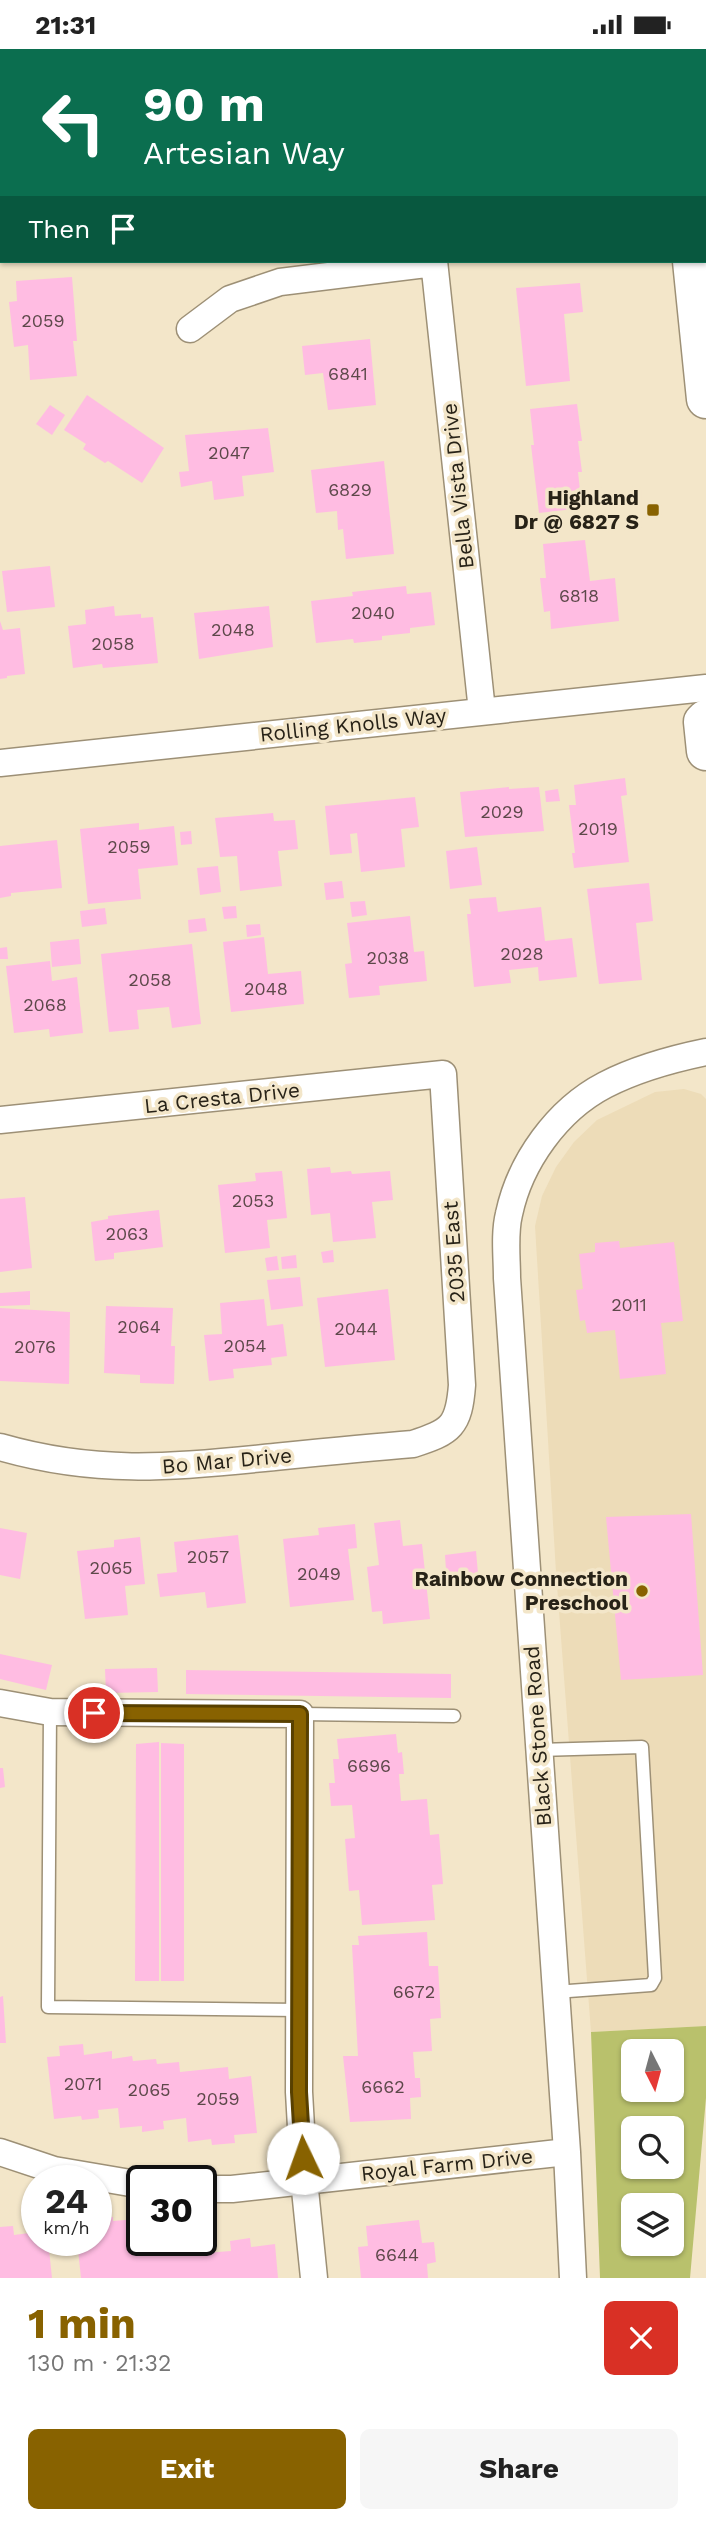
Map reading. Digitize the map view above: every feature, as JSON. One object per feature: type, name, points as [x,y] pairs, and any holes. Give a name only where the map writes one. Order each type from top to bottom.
[{"type":"main road","points":[[692,263],[706,399]]},
{"type":"main road","points":[[706,719],[703,723],[706,751]]},
{"type":"street","points":[[190,329],[230,299],[280,282],[426,263]]},
{"type":"street","name":"Bella Vista Drive","points":[[434,263],[482,711]]},
{"type":"street","name":"Rolling Knolls Way","points":[[0,763],[706,688]]},
{"type":"street","name":"Black Stone Road","points":[[573,2278],[567,2152],[507,1278],[508,1216],[521,1175],[544,1138],[573,1108],[614,1081],[644,1069],[706,1052]]},
{"type":"street","name":"La Cresta Drive","points":[[0,1120],[443,1074]]},
{"type":"street","name":"2035 East","points":[[443,1074],[463,1385],[461,1410],[452,1427]]},
{"type":"street","name":"Bo Mar Drive","points":[[0,1447],[33,1457],[81,1465],[170,1467],[413,1444],[452,1427]]},
{"type":"street","points":[[0,1703],[50,1712],[300,1714],[299,2092],[314,2278]]},
{"type":"street","points":[[0,2152],[54,2170],[126,2182]]},
{"type":"street","name":"Royal Farm Drive","points":[[217,2189],[567,2152]]},
{"type":"lane","points":[[50,1712],[48,2007],[300,2010]]},
{"type":"lane","points":[[300,1714],[454,1716]]},
{"type":"lane","points":[[539,1751],[642,1747],[655,1978],[651,1985],[555,1992]]},
{"type":"shaded area","points":[[684,1089],[701,1094],[706,1099],[706,2026],[591,2032],[556,1572],[535,1226],[542,1196],[556,1167],[574,1142],[597,1120],[655,1092]]},
{"type":"green space","points":[[706,2026],[706,2098],[690,2278],[600,2278],[591,2032]]},
{"type":"building","points":[[72,277],[77,341],[73,341],[77,376],[30,380],[28,345],[14,347],[9,302],[17,301],[16,281]]},
{"type":"building","points":[[580,283],[583,312],[564,314],[570,381],[526,386],[516,288]]},
{"type":"building","points":[[370,339],[376,405],[328,410],[323,373],[305,375],[302,346]]},
{"type":"building","points":[[87,395],[164,448],[142,483],[83,449],[86,444],[64,430]]},
{"type":"building","points":[[577,404],[582,441],[578,441],[582,472],[578,472],[582,508],[539,513],[531,445],[534,445],[530,409]]},
{"type":"building","points":[[50,405],[65,415],[52,435],[36,424]]},
{"type":"building","points":[[268,428],[274,472],[242,476],[244,496],[214,500],[212,481],[181,487],[179,472],[189,471],[185,435]]},
{"type":"building","points":[[384,461],[394,554],[346,559],[343,529],[338,530],[337,511],[316,513],[311,470]]},
{"type":"building","points":[[585,540],[590,581],[615,578],[619,621],[551,629],[550,611],[544,612],[540,578],[546,578],[543,544]]},
{"type":"building","points":[[50,566],[55,607],[7,612],[2,571]]},
{"type":"building","points":[[406,586],[407,594],[431,592],[435,625],[410,628],[410,633],[382,636],[382,640],[354,643],[353,639],[316,643],[311,601],[353,596],[352,592]]},
{"type":"building","points":[[114,606],[115,616],[141,614],[141,618],[153,617],[158,663],[103,668],[102,664],[73,668],[68,626],[86,624],[85,610]]},
{"type":"building","points":[[269,606],[273,647],[199,659],[194,613]]},
{"type":"building","points":[[0,621],[3,630],[20,628],[25,674],[0,679]]},
{"type":"building","points":[[625,778],[627,795],[621,796],[629,862],[574,868],[572,853],[575,853],[569,805],[576,805],[574,785]]},
{"type":"building","points":[[539,787],[544,831],[465,837],[460,792]]},
{"type":"building","points":[[558,789],[560,801],[546,802],[545,791]]},
{"type":"building","points":[[415,797],[419,827],[401,829],[405,867],[361,872],[357,833],[350,834],[352,853],[330,855],[325,806]]},
{"type":"building","points":[[273,813],[274,821],[295,820],[298,849],[278,851],[282,886],[240,891],[237,856],[220,857],[215,818]]},
{"type":"building","points":[[139,823],[139,830],[174,826],[178,865],[138,869],[141,899],[88,904],[80,829]]},
{"type":"building","points":[[191,831],[192,844],[181,845],[180,832]]},
{"type":"building","points":[[57,840],[62,888],[11,893],[11,896],[0,898],[0,846]]},
{"type":"building","points":[[477,847],[482,885],[450,889],[446,851]]},
{"type":"building","points":[[218,866],[221,892],[200,895],[197,868]]},
{"type":"building","points":[[342,881],[344,898],[326,900],[324,883]]},
{"type":"building","points":[[649,883],[653,921],[636,923],[642,980],[599,984],[587,889]]},
{"type":"building","points":[[496,897],[498,912],[541,907],[545,941],[572,938],[577,977],[539,981],[538,967],[509,970],[511,983],[474,987],[467,914],[471,914],[469,899]]},
{"type":"building","points":[[365,901],[367,915],[352,917],[350,902]]},
{"type":"building","points":[[236,906],[237,918],[224,919],[222,907]]},
{"type":"building","points":[[105,908],[107,924],[82,927],[80,911]]},
{"type":"building","points":[[410,916],[414,952],[424,951],[427,981],[379,986],[380,995],[349,998],[345,964],[352,963],[347,923]]},
{"type":"building","points":[[205,918],[207,931],[189,933],[188,920]]},
{"type":"building","points":[[260,924],[261,935],[247,937],[246,925]]},
{"type":"building","points":[[264,937],[268,974],[301,971],[304,1004],[231,1012],[223,942]]},
{"type":"building","points":[[79,939],[81,964],[52,967],[50,942]]},
{"type":"building","points":[[192,944],[201,1024],[172,1028],[169,1007],[137,1010],[139,1029],[109,1032],[101,954]]},
{"type":"building","points":[[7,947],[8,959],[0,959],[0,948]]},
{"type":"building","points":[[50,961],[52,981],[77,977],[83,1033],[50,1037],[49,1029],[14,1033],[6,966]]},
{"type":"building","points":[[330,1167],[331,1173],[390,1171],[393,1200],[372,1202],[376,1238],[333,1242],[330,1213],[311,1215],[307,1169]]},
{"type":"building","points":[[282,1171],[287,1218],[267,1220],[270,1248],[225,1253],[218,1185],[256,1181],[255,1173]]},
{"type":"building","points":[[25,1197],[32,1268],[0,1272],[0,1199]]},
{"type":"building","points":[[159,1210],[163,1247],[114,1253],[114,1259],[95,1261],[91,1222],[108,1219],[108,1216]]},
{"type":"building","points":[[619,1241],[620,1248],[674,1242],[683,1321],[661,1323],[666,1374],[620,1379],[615,1330],[587,1333],[585,1320],[580,1321],[576,1290],[583,1289],[579,1254],[595,1252],[595,1243]]},
{"type":"building","points":[[333,1250],[334,1262],[323,1263],[321,1252]]},
{"type":"building","points":[[296,1255],[297,1268],[282,1269],[281,1257]]},
{"type":"building","points":[[277,1256],[279,1270],[267,1271],[265,1258]]},
{"type":"building","points":[[300,1277],[303,1306],[271,1310],[267,1280]]},
{"type":"building","points":[[388,1289],[395,1360],[325,1367],[317,1298]]},
{"type":"building","points":[[30,1291],[30,1305],[0,1306],[0,1293]]},
{"type":"building","points":[[264,1299],[267,1326],[283,1324],[287,1356],[271,1358],[272,1365],[233,1369],[234,1378],[209,1381],[204,1335],[222,1334],[220,1303]]},
{"type":"building","points":[[106,1306],[173,1308],[171,1346],[175,1346],[174,1384],[140,1383],[140,1375],[104,1373]]},
{"type":"building","points":[[0,1308],[70,1312],[69,1384],[0,1381]]},
{"type":"building","points":[[691,1514],[703,1675],[621,1680],[606,1517]]},
{"type":"building","points":[[400,1520],[403,1546],[422,1544],[430,1619],[383,1624],[382,1611],[372,1612],[367,1567],[379,1565],[374,1523]]},
{"type":"building","points":[[355,1524],[357,1548],[348,1549],[354,1600],[290,1607],[283,1539],[319,1535],[318,1528]]},
{"type":"building","points":[[0,1528],[27,1533],[20,1579],[0,1575]]},
{"type":"building","points":[[238,1535],[246,1603],[207,1608],[205,1592],[160,1597],[157,1574],[177,1572],[174,1542]]},
{"type":"building","points":[[140,1537],[145,1584],[125,1586],[128,1615],[85,1619],[77,1551],[114,1547],[114,1540]]},
{"type":"building","points":[[476,1551],[479,1585],[447,1585],[445,1555]]},
{"type":"building","points":[[0,1654],[52,1665],[46,1690],[0,1679]]},
{"type":"building","points":[[157,1668],[158,1692],[106,1693],[105,1669]]},
{"type":"building","points":[[186,1670],[451,1674],[451,1698],[186,1694]]},
{"type":"building","points":[[396,1734],[398,1753],[402,1752],[404,1774],[399,1774],[401,1801],[427,1799],[430,1835],[439,1834],[443,1884],[432,1885],[435,1920],[362,1925],[359,1890],[349,1891],[345,1839],[355,1838],[352,1805],[331,1806],[329,1783],[335,1783],[333,1759],[339,1759],[337,1739]]},
{"type":"building","points":[[159,1742],[159,1981],[135,1981],[136,1744]]},
{"type":"building","points":[[161,1743],[184,1744],[184,1981],[161,1981]]},
{"type":"building","points":[[0,1768],[3,1768],[5,1787],[0,1788]]},
{"type":"building","points":[[427,1932],[429,1966],[438,1966],[441,2018],[430,2019],[432,2051],[413,2052],[415,2078],[420,2078],[421,2097],[410,2098],[411,2119],[350,2122],[343,2056],[358,2056],[352,1945],[359,1945],[358,1936]]},
{"type":"building","points":[[3,1996],[6,2043],[0,2043],[0,1997]]},
{"type":"building","points":[[83,2044],[84,2055],[112,2051],[112,2059],[132,2056],[133,2061],[156,2059],[157,2064],[179,2062],[180,2072],[228,2067],[229,2079],[251,2076],[257,2133],[234,2135],[235,2143],[212,2145],[211,2139],[188,2142],[186,2118],[163,2121],[164,2129],[142,2132],[142,2126],[120,2128],[118,2108],[98,2110],[99,2118],[82,2120],[81,2116],[54,2119],[47,2057],[60,2056],[59,2046]]},
{"type":"building","points":[[112,2217],[113,2221],[126,2220],[126,2256],[217,2256],[217,2252],[231,2251],[230,2241],[250,2238],[251,2247],[275,2244],[278,2278],[81,2278],[79,2256],[112,2256]]},
{"type":"building","points":[[419,2220],[422,2243],[434,2242],[436,2262],[427,2264],[428,2278],[361,2278],[358,2247],[368,2246],[366,2226]]},
{"type":"building","points":[[13,2226],[14,2235],[21,2234],[21,2256],[50,2256],[52,2278],[0,2278],[0,2227]]},
{"type":"place","name":"Highland Dr @ 6827 S","points":[[653,510]]},
{"type":"place","name":"Rainbow Connection Preschool","points":[[642,1591]]},
{"type":"route","points":[[94,1713],[300,1714],[299,2092],[303,2158]]}]
